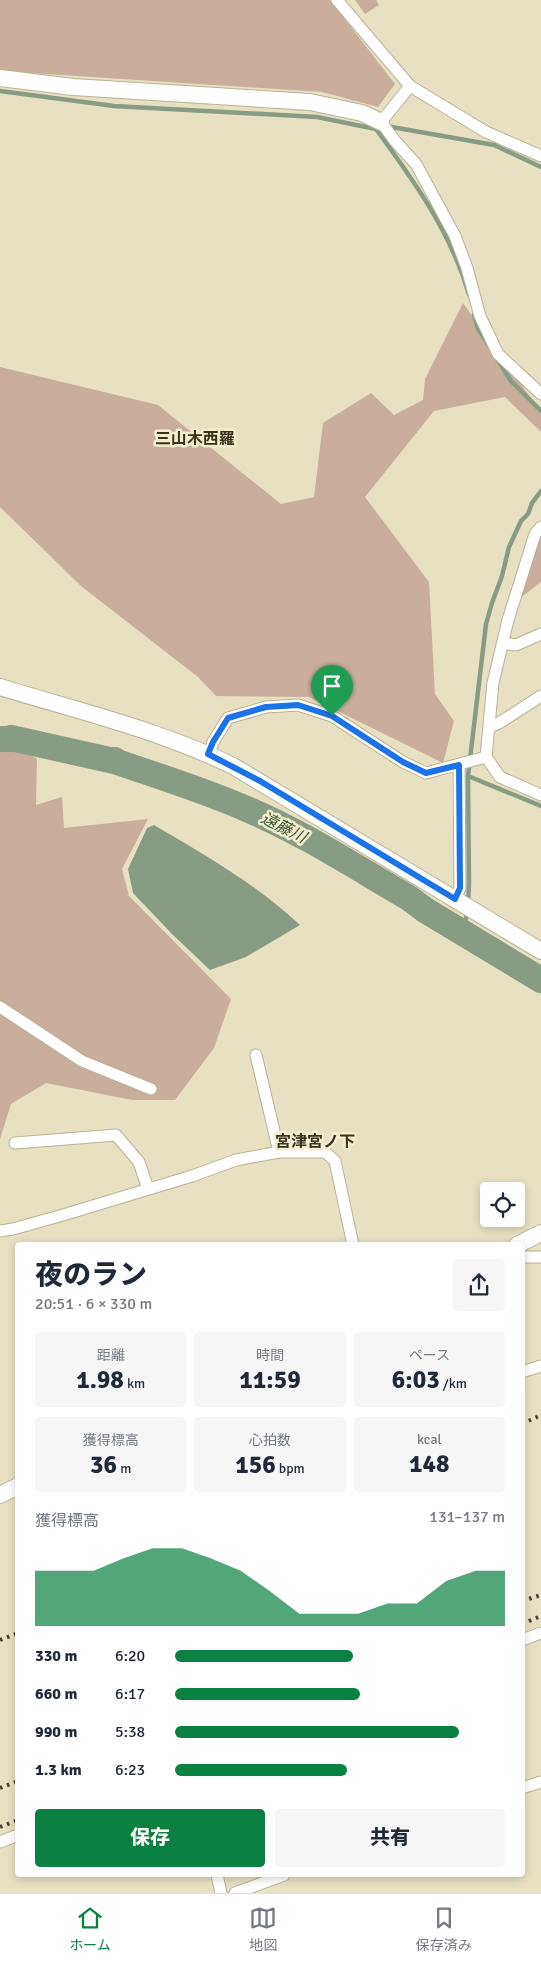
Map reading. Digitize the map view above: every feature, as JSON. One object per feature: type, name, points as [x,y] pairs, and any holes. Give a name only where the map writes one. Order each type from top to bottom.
[{"type":"street","points":[[337,0],[410,86],[486,132],[541,156]]},
{"type":"street","points":[[0,78],[73,87],[310,102],[362,113],[381,122],[416,164],[455,236],[467,268],[480,316],[498,354],[541,394]]},
{"type":"street","points":[[381,122],[410,86]]},
{"type":"street","points":[[483,758],[490,727],[493,683],[503,643],[535,534],[541,527]]},
{"type":"street","points":[[503,643],[516,645],[541,634]]},
{"type":"street","points":[[0,686],[144,730],[208,754],[260,781],[541,950]]},
{"type":"street","points":[[490,727],[541,696]]},
{"type":"street","points":[[208,754],[228,718],[266,707],[298,705],[332,716],[403,762],[426,773],[483,758]]},
{"type":"street","points":[[483,758],[500,777],[541,795]]},
{"type":"street","points":[[455,899],[460,888],[462,764]]},
{"type":"street","points":[[0,1007],[82,1061],[151,1089]]},
{"type":"street","points":[[256,1055],[279,1152]]},
{"type":"street","points":[[15,1143],[116,1135],[139,1162],[148,1189]]},
{"type":"street","points":[[0,1230],[13,1229],[148,1189],[236,1160],[279,1152],[325,1152],[335,1161],[352,1242]]},
{"type":"street","points":[[522,1242],[541,1233]]},
{"type":"street","points":[[525,1257],[541,1257]]},
{"type":"street","points":[[525,1371],[541,1366]]},
{"type":"street","points":[[0,1495],[15,1488]]},
{"type":"street","points":[[525,1639],[541,1633]]},
{"type":"street","points":[[525,1787],[541,1782]]},
{"type":"street","points":[[0,1842],[15,1836]]},
{"type":"street","points":[[217,1877],[221,1893]]},
{"type":"street","points":[[235,1893],[279,1877]]},
{"type":"shaded area","points":[[0,0],[330,0],[395,84],[378,107],[322,92],[0,71]]},
{"type":"shaded area","points":[[355,0],[376,0],[379,5],[365,14]]},
{"type":"shaded area","points":[[463,303],[541,412],[541,432],[505,397],[434,411],[365,497],[429,582],[435,694],[454,721],[443,763],[309,697],[216,696],[198,677],[81,586],[0,507],[0,367],[158,405],[281,504],[314,497],[323,423],[371,393],[394,415],[423,400],[425,379]]},
{"type":"shaded area","points":[[540,539],[541,582],[514,603]]},
{"type":"shaded area","points":[[0,745],[17,746],[37,759],[36,805],[62,797],[64,828],[148,819],[122,869],[129,896],[231,999],[214,1048],[175,1100],[132,1100],[46,1083],[11,1104],[0,1139]]},
{"type":"shaded area","points":[[154,825],[248,883],[300,925],[246,957],[210,970],[133,893],[128,869],[147,828]]},
{"type":"waterway","points":[[0,91],[114,106],[317,117],[376,129],[404,168],[442,229],[469,295]]},
{"type":"waterway","points":[[386,126],[494,145],[541,167]]},
{"type":"waterway","points":[[474,315],[478,329],[488,344]]},
{"type":"waterway","points":[[497,359],[511,381],[541,411]]},
{"type":"waterway","points":[[468,903],[468,776],[486,624],[502,576],[509,547],[521,521],[528,514],[532,503],[541,491]]},
{"type":"waterway","name":"遠藤川","points":[[0,739],[11,738],[115,760],[200,790],[270,819],[409,898],[425,910],[541,980]]},
{"type":"waterway","points":[[468,776],[541,806]]},
{"type":"waterway","points":[[464,934],[467,910]]},
{"type":"railway","points":[[525,1423],[541,1415]]},
{"type":"railway","points":[[525,1600],[541,1595]]},
{"type":"railway","points":[[525,1623],[541,1616]]},
{"type":"railway","points":[[0,1640],[15,1634]]},
{"type":"railway","points":[[0,1788],[15,1782]]},
{"type":"railway","points":[[0,1827],[15,1821]]},
{"type":"district","name":"三山木西羅","points":[[195,438]]},
{"type":"district","name":"宮津宮ノ下","points":[[315,1141]]},
{"type":"route","points":[[298,705],[332,716],[403,762],[426,773],[459,765],[460,888],[455,899],[260,781],[208,754],[228,718],[266,707],[298,705]]}]
